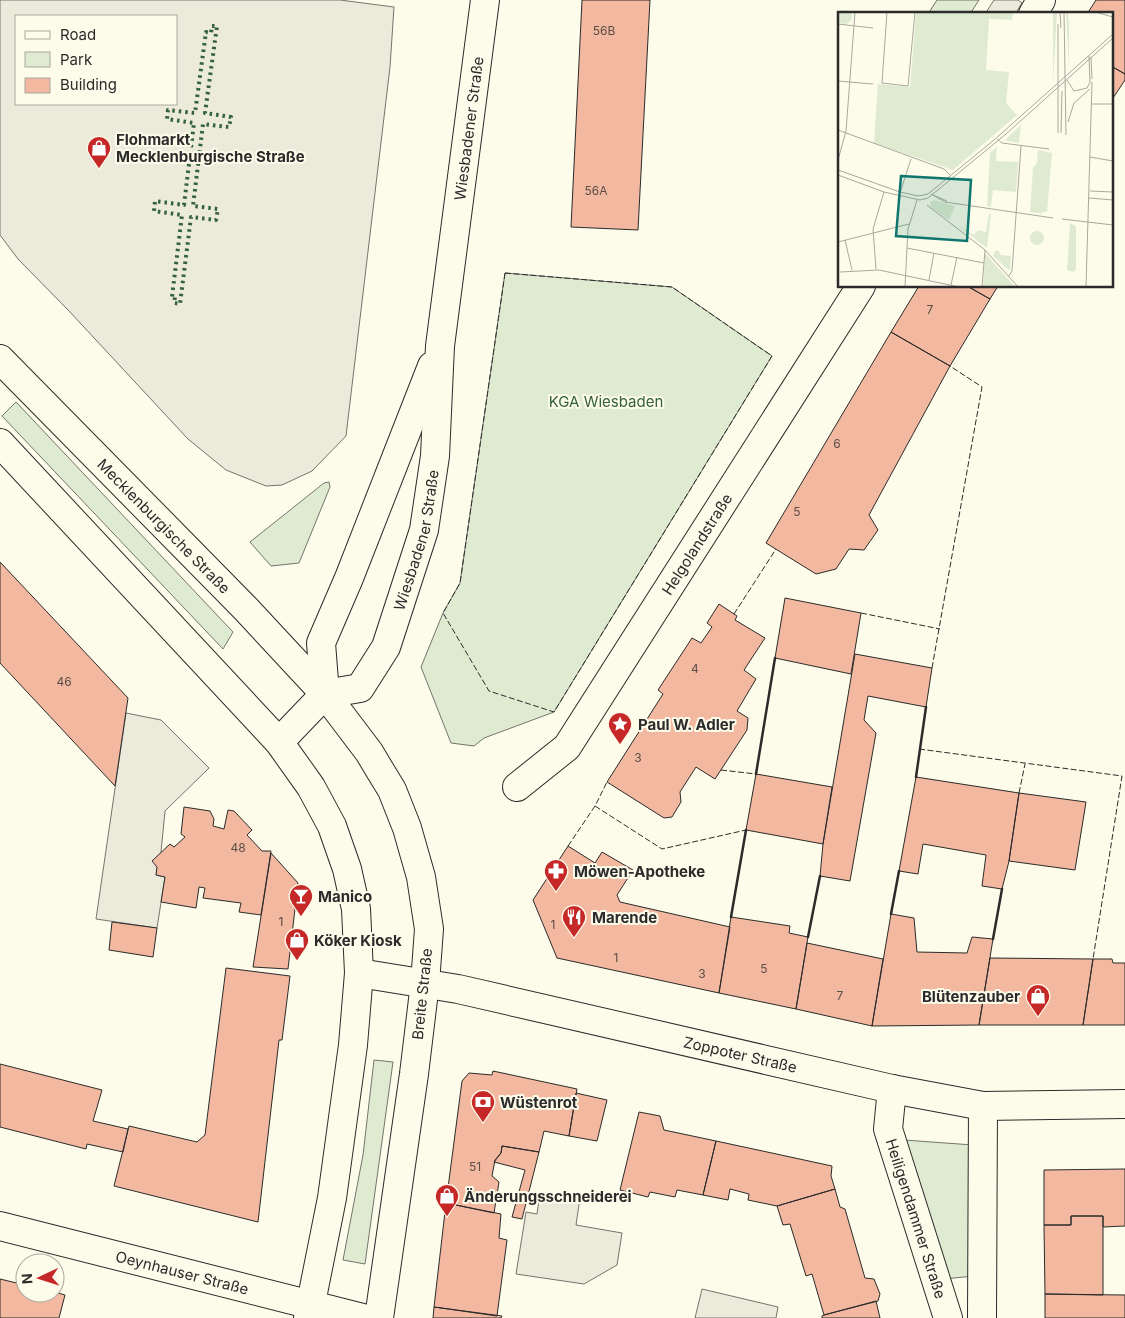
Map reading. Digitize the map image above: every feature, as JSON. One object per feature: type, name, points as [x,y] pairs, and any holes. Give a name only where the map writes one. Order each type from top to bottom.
[{"type":"street","name":"Wiesbadener Straße","points":[[440,346],[374,515],[321,643],[325,694],[360,688],[386,647],[424,530],[435,456],[440,346],[485,0]]},
{"type":"street","points":[[1034,12],[1041,0]]},
{"type":"street","name":"Helgolandstraße","points":[[517,787],[567,747],[860,288]]},
{"type":"street","name":"Mecklenburgische Straße","points":[[0,359],[246,609],[325,694]]},
{"type":"street","points":[[0,443],[279,742],[314,792],[332,826],[347,869],[356,909],[359,973],[353,1045],[340,1145],[310,1311]]},
{"type":"street","points":[[279,742],[325,694]]},
{"type":"street","name":"Breite Straße","points":[[325,694],[369,752],[392,790],[408,828],[421,877],[429,929],[425,983],[379,1318]]},
{"type":"street","name":"Zoppoter Straße","points":[[359,973],[458,989],[892,1089],[983,1106],[1125,1104]]},
{"type":"street","name":"Heiligendammer Straße","points":[[892,1089],[888,1129],[948,1318]]},
{"type":"street","points":[[982,1318],[983,1106]]},
{"type":"street","name":"Oeynhauser Straße","points":[[0,1226],[310,1311],[363,1318]]},
{"type":"green space","points":[[937,0],[979,0],[971,12],[929,12]]},
{"type":"green space","name":"KGA Wiesbaden","points":[[505,273],[672,287],[772,356],[554,712],[484,738],[474,746],[451,743],[421,667],[443,613],[460,583]]},
{"type":"green space","points":[[16,402],[233,632],[223,649],[2,416]]},
{"type":"green space","points":[[329,482],[330,487],[299,563],[271,566],[250,542],[324,483]]},
{"type":"green space","points":[[374,1060],[393,1062],[365,1264],[343,1260],[363,1155]]},
{"type":"green space","points":[[904,1140],[973,1145],[974,1276],[944,1279]]},
{"type":"shaded area","points":[[0,0],[340,0],[394,7],[390,67],[346,436],[312,471],[282,485],[266,486],[226,470],[188,439],[18,259],[0,235]]},
{"type":"shaded area","points":[[994,0],[1018,0],[1022,3],[1016,12],[986,12]]},
{"type":"shaded area","points":[[126,713],[161,720],[209,768],[165,811],[161,852],[156,875],[165,877],[157,928],[96,919]]},
{"type":"shaded area","points":[[540,1192],[580,1198],[576,1225],[622,1233],[617,1265],[584,1284],[516,1274],[526,1212],[537,1214]]},
{"type":"shaded area","points":[[702,1289],[778,1307],[776,1318],[695,1318]]},
{"type":"building","points":[[582,0],[650,0],[638,230],[571,227]]},
{"type":"building","points":[[1096,0],[1125,0],[1125,74],[1112,67],[1112,12],[1088,12]]},
{"type":"building","points":[[1112,67],[1125,74],[1125,80],[1112,100]]},
{"type":"building","points":[[918,288],[971,288],[990,299],[950,366],[891,332]]},
{"type":"building","points":[[971,288],[997,288],[990,299]]},
{"type":"building","points":[[891,332],[950,366],[869,515],[878,530],[864,550],[849,549],[836,569],[816,574],[766,543]]},
{"type":"building","points":[[0,562],[128,698],[115,786],[0,663]]},
{"type":"building","points":[[785,598],[861,613],[851,674],[775,658]]},
{"type":"building","points":[[719,604],[737,616],[735,620],[765,638],[744,670],[756,679],[737,711],[748,718],[747,730],[715,779],[696,767],[680,792],[681,802],[672,817],[664,818],[607,782],[663,694],[658,690],[692,638],[701,643],[712,627],[707,623]]},
{"type":"building","points":[[855,654],[932,668],[926,707],[868,696],[864,720],[876,733],[850,881],[820,876],[823,844]]},
{"type":"building","points":[[756,774],[832,787],[823,844],[746,830]]},
{"type":"building","points":[[916,777],[1019,793],[1009,861],[1002,889],[982,886],[986,855],[923,844],[918,874],[899,871]]},
{"type":"building","points":[[1019,793],[1086,802],[1075,870],[1009,861]]},
{"type":"building","points":[[184,807],[210,811],[214,819],[213,826],[224,829],[228,810],[234,811],[252,830],[247,835],[262,851],[271,851],[261,915],[239,912],[241,903],[203,898],[205,888],[199,887],[196,908],[161,902],[165,877],[156,875],[157,867],[152,861],[170,844],[174,847],[185,837],[181,834]]},
{"type":"building","points":[[568,846],[595,863],[602,852],[633,870],[617,895],[620,902],[730,927],[719,993],[557,958],[533,900]]},
{"type":"building","points":[[271,853],[298,883],[288,969],[253,967]]},
{"type":"building","points":[[891,914],[914,918],[917,952],[967,953],[972,937],[993,939],[979,1025],[872,1026]]},
{"type":"building","points":[[731,917],[790,926],[789,933],[808,937],[796,1009],[719,993]]},
{"type":"building","points":[[112,922],[157,928],[153,957],[109,950]]},
{"type":"building","points":[[807,943],[883,959],[872,1026],[796,1009]]},
{"type":"building","points":[[990,958],[1093,959],[1083,1025],[979,1025]]},
{"type":"building","points":[[1093,959],[1112,959],[1113,963],[1125,963],[1125,1025],[1083,1025]]},
{"type":"building","points":[[226,968],[290,976],[282,1040],[279,1040],[258,1222],[114,1186],[129,1126],[197,1142],[205,1135]]},
{"type":"building","points":[[0,1064],[102,1090],[93,1121],[128,1129],[123,1152],[87,1144],[86,1149],[0,1127]]},
{"type":"building","points":[[493,1071],[577,1089],[569,1136],[544,1131],[539,1152],[502,1146],[501,1153],[495,1160],[492,1176],[499,1182],[494,1213],[446,1203],[462,1081],[469,1073],[492,1075]]},
{"type":"building","points":[[576,1093],[607,1100],[597,1141],[569,1136]]},
{"type":"building","points":[[639,1112],[660,1116],[664,1130],[716,1141],[703,1195],[677,1190],[675,1197],[650,1192],[648,1197],[620,1190]]},
{"type":"building","points":[[716,1141],[832,1166],[831,1176],[835,1189],[777,1206],[748,1200],[749,1194],[730,1189],[728,1200],[703,1195]]},
{"type":"building","points":[[502,1146],[539,1152],[522,1219],[512,1217],[525,1170],[494,1162],[501,1153]]},
{"type":"building","points":[[1125,1169],[1125,1226],[1103,1227],[1103,1216],[1071,1216],[1071,1225],[1044,1225],[1044,1170]]},
{"type":"building","points":[[835,1189],[840,1207],[845,1209],[865,1278],[874,1279],[880,1294],[878,1301],[824,1315],[812,1274],[806,1276],[790,1224],[783,1225],[777,1206]]},
{"type":"building","points":[[446,1203],[501,1214],[499,1238],[507,1240],[497,1316],[434,1307]]},
{"type":"building","points":[[1071,1216],[1103,1216],[1103,1295],[1045,1294],[1044,1225],[1071,1225]]},
{"type":"building","points":[[0,1279],[15,1283],[15,1303],[63,1303],[59,1318],[0,1318]]},
{"type":"building","points":[[1045,1294],[1125,1295],[1125,1318],[1045,1318]]},
{"type":"building","points":[[876,1301],[880,1318],[822,1318],[824,1315]]},
{"type":"building","points":[[434,1307],[502,1316],[501,1318],[433,1318]]},
{"type":"hedge","points":[[212,26],[217,26],[205,113],[231,117],[229,127],[203,124],[193,206],[218,209],[216,220],[191,217],[180,304],[174,303],[175,297],[172,297],[182,215],[154,211],[155,201],[184,205],[194,123],[167,119],[168,110],[195,113],[206,32],[211,33],[212,26]]},
{"type":"fence","points":[[505,273],[672,287],[772,356],[554,712],[489,691],[443,613],[460,583],[505,273]]},
{"type":"fence","points":[[932,668],[982,387],[950,366]]},
{"type":"fence","points":[[734,614],[776,549]]},
{"type":"fence","points":[[861,613],[940,629]]},
{"type":"fence","points":[[919,749],[1122,776],[1093,959]]},
{"type":"fence","points":[[1019,793],[1025,764]]},
{"type":"fence","points":[[721,770],[756,774]]},
{"type":"fence","points":[[568,846],[595,806],[607,782]]},
{"type":"fence","points":[[595,806],[662,849],[746,830]]},
{"type":"wall","points":[[756,774],[775,658]]},
{"type":"wall","points":[[916,777],[926,707]]},
{"type":"wall","points":[[731,917],[746,830]]},
{"type":"wall","points":[[891,914],[899,871]]},
{"type":"wall","points":[[808,937],[820,876]]},
{"type":"wall","points":[[993,939],[1002,889]]},
{"type":"place","name":"Flohmarkt Mecklenburgische Straße","points":[[99,169]]},
{"type":"place","name":"Paul W. Adler","points":[[620,745]]},
{"type":"place","name":"Möwen-Apotheke","points":[[556,892]]},
{"type":"place","name":"Manico","points":[[301,917]]},
{"type":"place","name":"Marende","points":[[574,938]]},
{"type":"place","name":"Köker Kiosk","points":[[297,961]]},
{"type":"place","name":"Blütenzauber","points":[[1038,1017]]},
{"type":"place","name":"Wüstenrot","points":[[483,1123]]},
{"type":"place","name":"Änderungsschneiderei","points":[[447,1217]]}]
